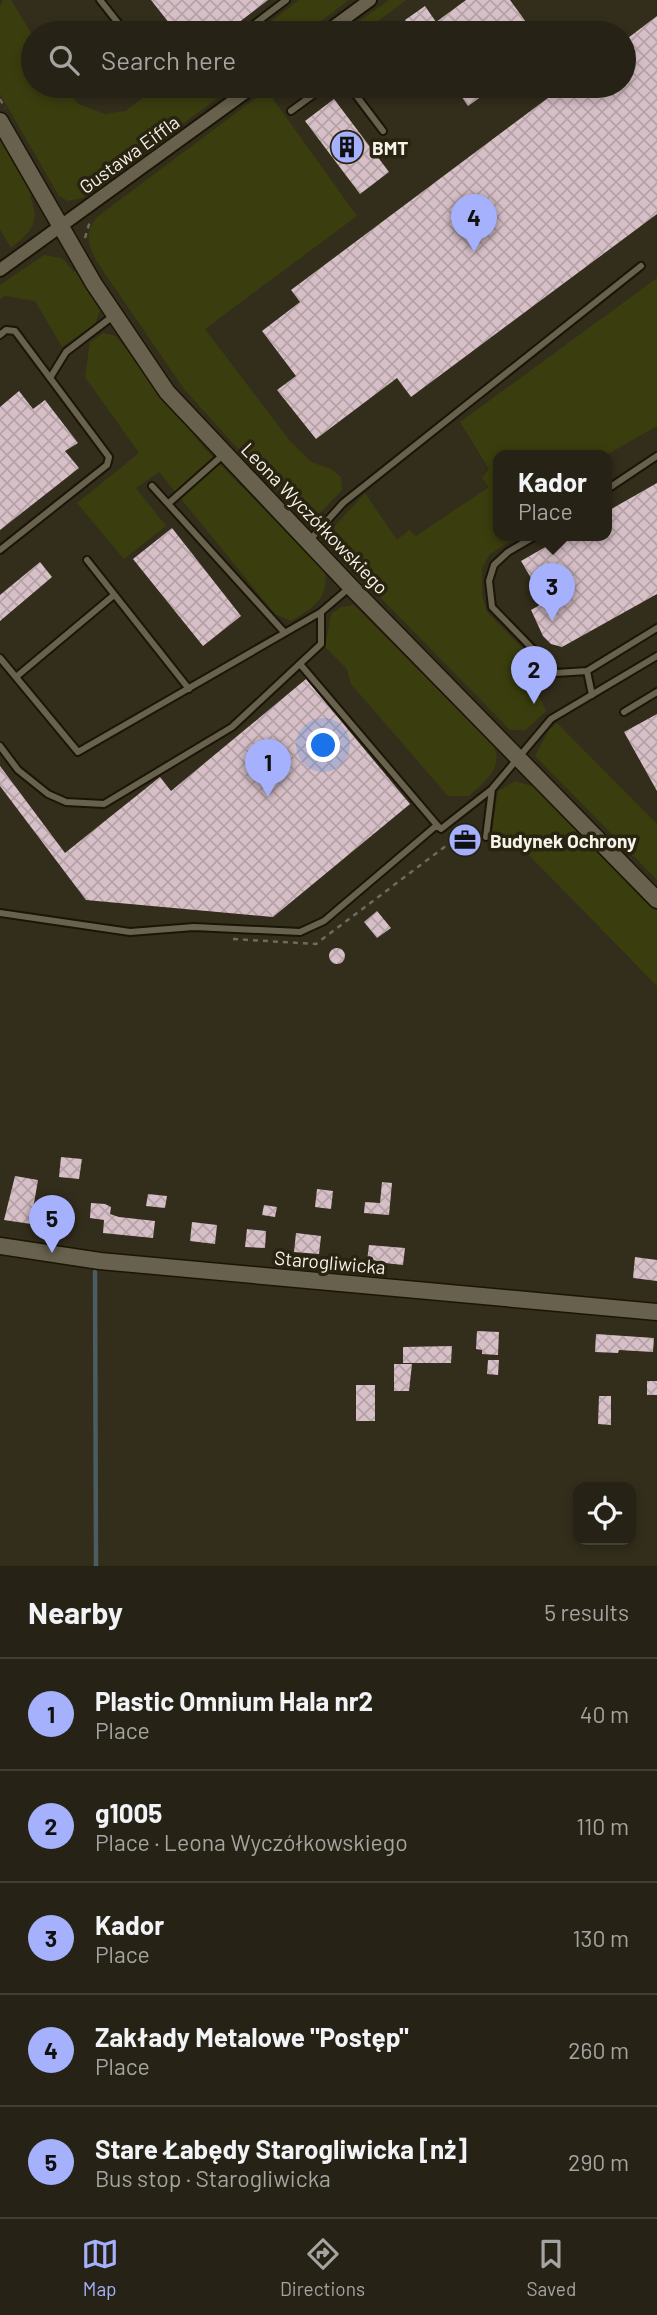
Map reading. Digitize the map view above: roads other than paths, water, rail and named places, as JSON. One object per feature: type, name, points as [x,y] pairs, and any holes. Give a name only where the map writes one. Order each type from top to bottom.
[{"type":"street","points":[[341,21],[370,0]]},
{"type":"street","name":"Gustawa Eiffla","points":[[0,271],[238,98]]},
{"type":"street","name":"Leona Wyczółkowskiego","points":[[4,116],[59,226],[114,315],[167,392],[351,587],[657,900]]},
{"type":"street","name":"Starogliwicka","points":[[0,1246],[100,1261],[657,1312]]},
{"type":"lane","points":[[100,0],[117,21]]},
{"type":"lane","points":[[259,21],[286,0]]},
{"type":"lane","points":[[291,111],[309,98]]},
{"type":"lane","points":[[358,98],[383,131]]},
{"type":"lane","points":[[308,542],[343,503],[641,266]]},
{"type":"lane","points":[[50,378],[66,352],[114,315]]},
{"type":"lane","points":[[0,335],[6,330],[15,331],[109,457],[107,465],[0,550]]},
{"type":"lane","points":[[170,502],[224,454]]},
{"type":"lane","points":[[612,485],[657,456]]},
{"type":"lane","points":[[152,485],[284,632]]},
{"type":"lane","points":[[527,541],[508,552],[494,565],[489,581],[492,607],[556,674],[587,671],[657,628]]},
{"type":"lane","points":[[87,560],[190,689]]},
{"type":"lane","points":[[0,658],[78,752],[190,689],[210,673],[321,612],[351,587]]},
{"type":"lane","points":[[16,677],[114,595]]},
{"type":"lane","points":[[0,747],[18,769],[48,794],[66,802],[104,804],[232,727],[321,644],[321,612]]},
{"type":"lane","points":[[300,664],[441,829],[492,789],[551,719],[654,658],[657,668]]},
{"type":"lane","points":[[587,671],[592,695]]},
{"type":"lane","points":[[624,712],[657,692]]},
{"type":"lane","points":[[486,837],[492,789]]},
{"type":"lane","points":[[0,913],[130,932],[194,927],[300,932],[324,921],[437,825]]},
{"type":"waterway","points":[[95,1272],[96,1566]]},
{"type":"place","name":"BMT","points":[[347,147]]},
{"type":"place","name":"Zakłady Metalowe \"Postęp\"","points":[[474,252]]},
{"type":"place","name":"Kador","points":[[552,621]]},
{"type":"place","name":"g1005","points":[[534,704]]},
{"type":"place","name":"Plastic Omnium Hala nr2","points":[[268,797]]},
{"type":"place","name":"Budynek Ochrony","points":[[465,840]]},
{"type":"place","name":"Stare Łabędy Starogliwicka [nż]","points":[[52,1253]]}]
